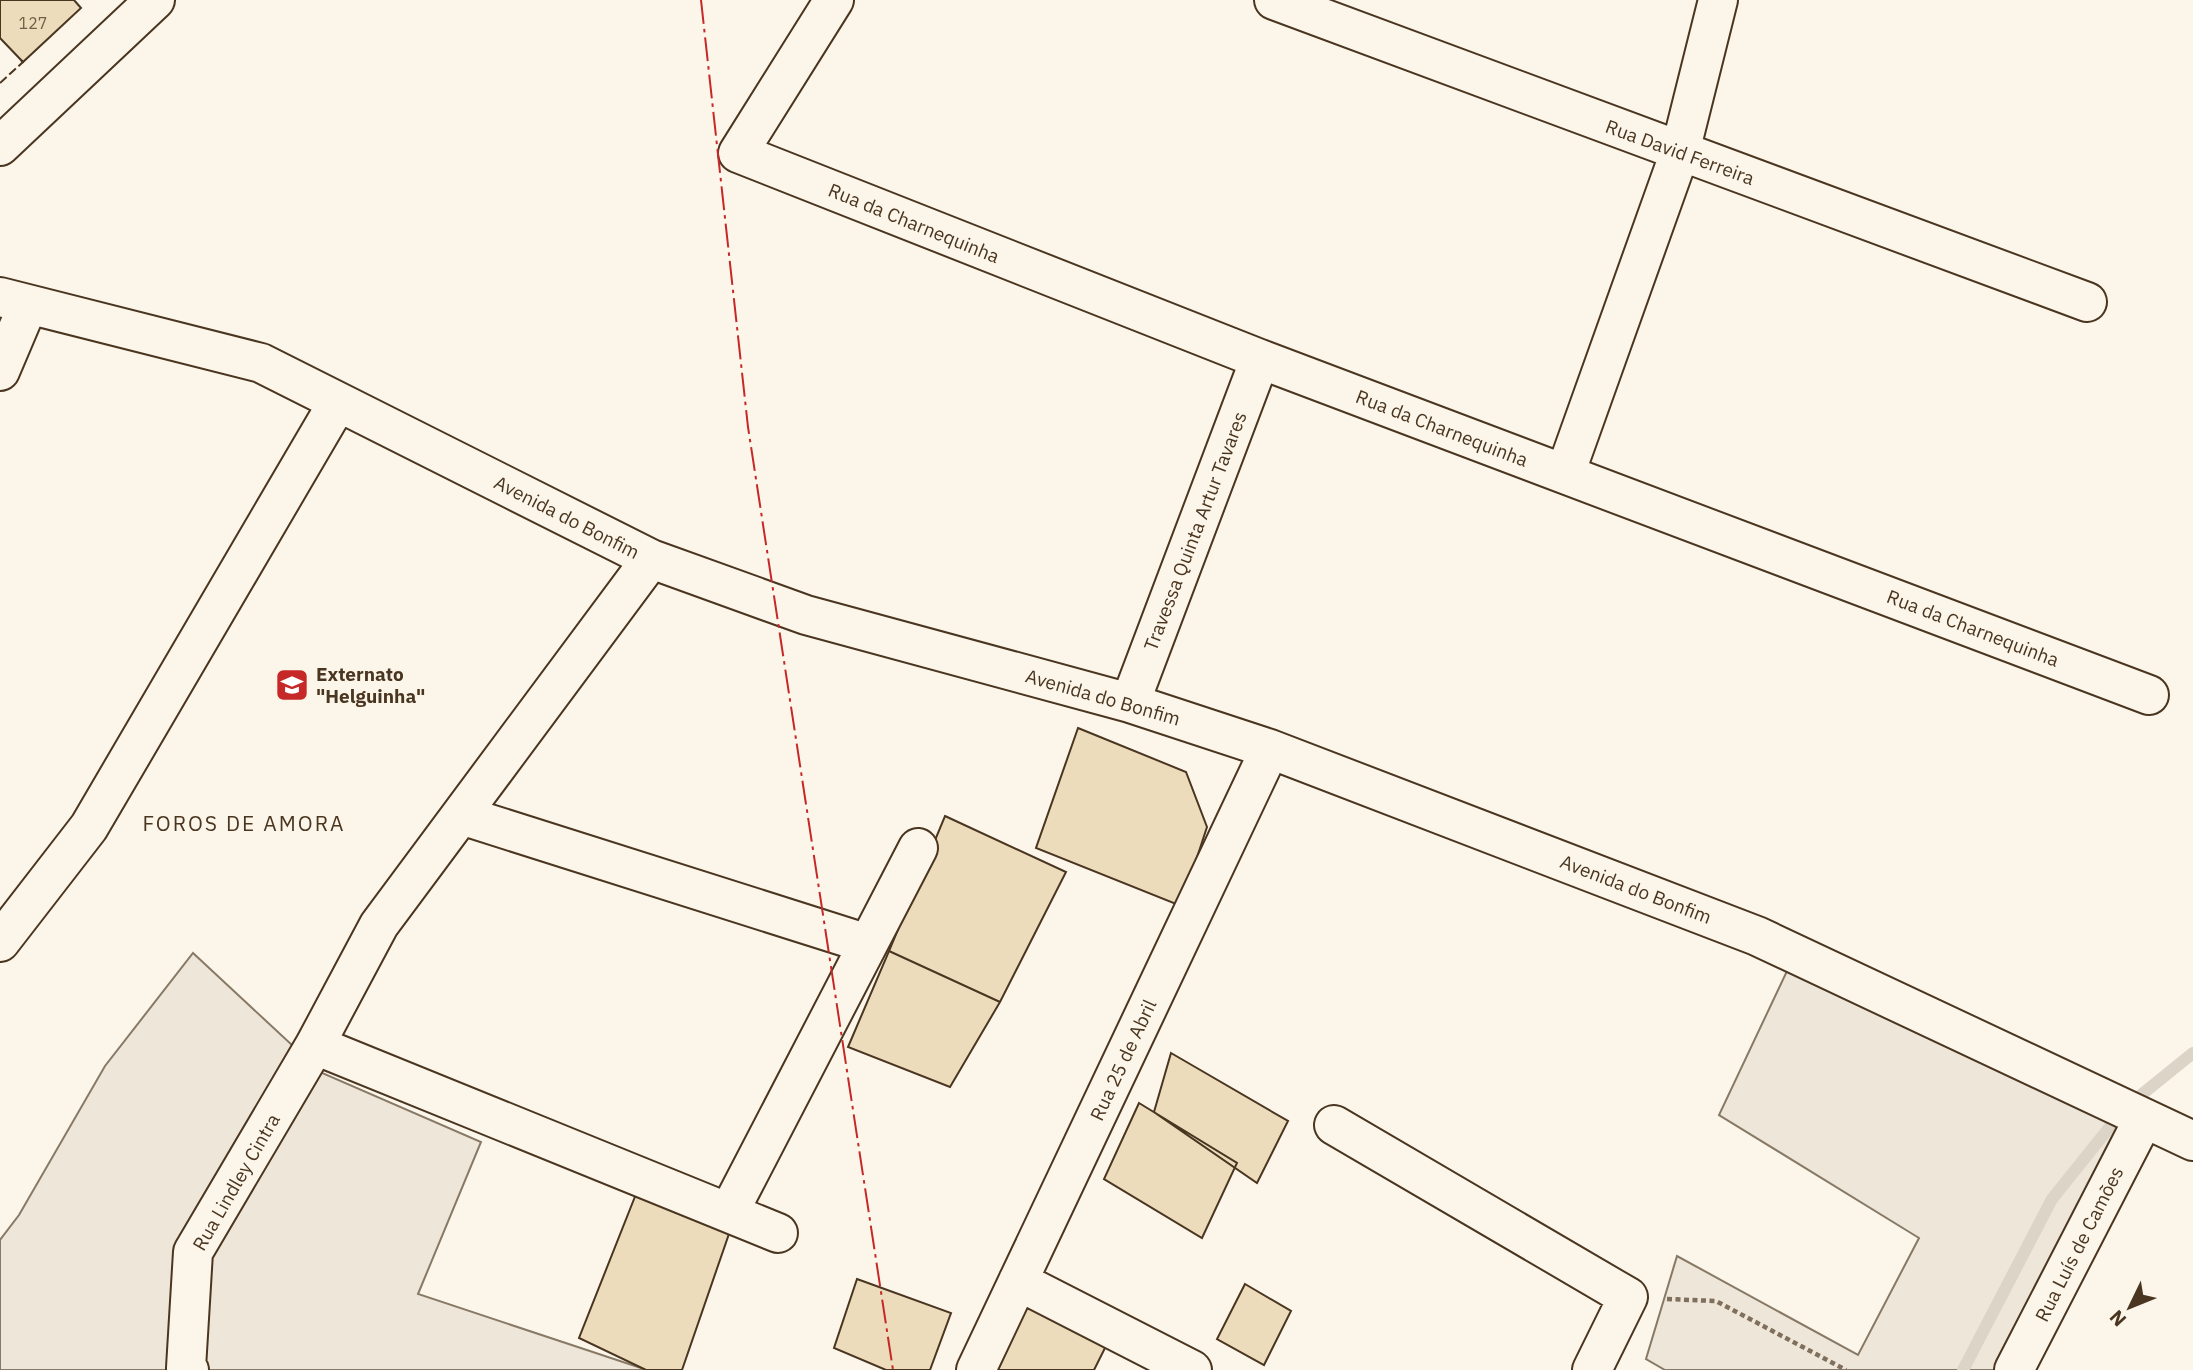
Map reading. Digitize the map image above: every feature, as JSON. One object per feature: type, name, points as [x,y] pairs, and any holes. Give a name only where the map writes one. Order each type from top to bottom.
[{"type":"street","points":[[0,146],[155,0]]},
{"type":"street","name":"Rua da Charnequinha","points":[[834,0],[738,153],[1260,359],[2149,695]]},
{"type":"street","name":"Rua David Ferreira","points":[[1274,0],[2087,302]]},
{"type":"street","points":[[1565,474],[1680,152],[1718,0]]},
{"type":"street","points":[[0,370],[14,301]]},
{"type":"street","name":"Avenida do Bonfim","points":[[14,301],[261,363],[651,559],[806,615],[1130,703],[1270,749],[1757,936],[2193,1141]]},
{"type":"street","name":"Travessa Quinta Artur Tavares","points":[[1130,703],[1260,359]]},
{"type":"street","points":[[0,942],[89,827],[338,402]]},
{"type":"street","name":"Rua Lindley Cintra","points":[[189,1370],[193,1252],[315,1045],[379,925],[651,559]]},
{"type":"street","name":"Rua 25 de Abril","points":[[976,1370],[1270,749]]},
{"type":"street","points":[[461,815],[868,944]]},
{"type":"street","points":[[729,1212],[918,848]]},
{"type":"street","points":[[315,1045],[778,1233]]},
{"type":"street","name":"Rua Luís de Camões","points":[[2014,1370],[2144,1118]]},
{"type":"street","points":[[1334,1125],[1628,1297],[1592,1370]]},
{"type":"street","points":[[1018,1281],[1192,1370]]},
{"type":"path","points":[[1628,1297],[1716,1301],[1846,1370]]},
{"type":"shaded area","points":[[193,953],[322,1073],[481,1142],[418,1294],[647,1370],[0,1370],[0,1240],[19,1215],[105,1066]]},
{"type":"shaded area","points":[[1787,971],[2144,1118],[2010,1370],[1665,1370],[1646,1359],[1677,1256],[1858,1355],[1919,1238],[1719,1115]]},
{"type":"building","points":[[0,0],[74,0],[81,8],[23,62],[0,38]]},
{"type":"building","points":[[1078,728],[1186,772],[1207,827],[1181,906],[1036,848]]},
{"type":"building","points":[[945,816],[1066,872],[1000,1002],[889,951]]},
{"type":"building","points":[[889,951],[1000,1002],[950,1087],[848,1047]]},
{"type":"building","points":[[1171,1053],[1288,1121],[1257,1183],[1154,1112]]},
{"type":"building","points":[[1139,1103],[1237,1163],[1202,1238],[1104,1179]]},
{"type":"building","points":[[638,1189],[731,1228],[682,1370],[646,1370],[579,1338]]},
{"type":"building","points":[[857,1279],[951,1313],[930,1370],[886,1370],[834,1348]]},
{"type":"building","points":[[1245,1284],[1291,1311],[1264,1365],[1217,1339]]},
{"type":"building","points":[[1025,1299],[1108,1342],[1094,1370],[994,1370]]},
{"type":"waterway","points":[[1963,1370],[2052,1199],[2125,1108],[2193,1053]]},
{"type":"fence","points":[[0,83],[23,62],[19,58]]},
{"type":"power","points":[[701,0],[748,427],[893,1370]]},
{"type":"place","name":"Externato \"Helguinha\"","points":[[292,685]]},
{"type":"district","name":"FOROS DE AMORA","points":[[244,823]]}]
